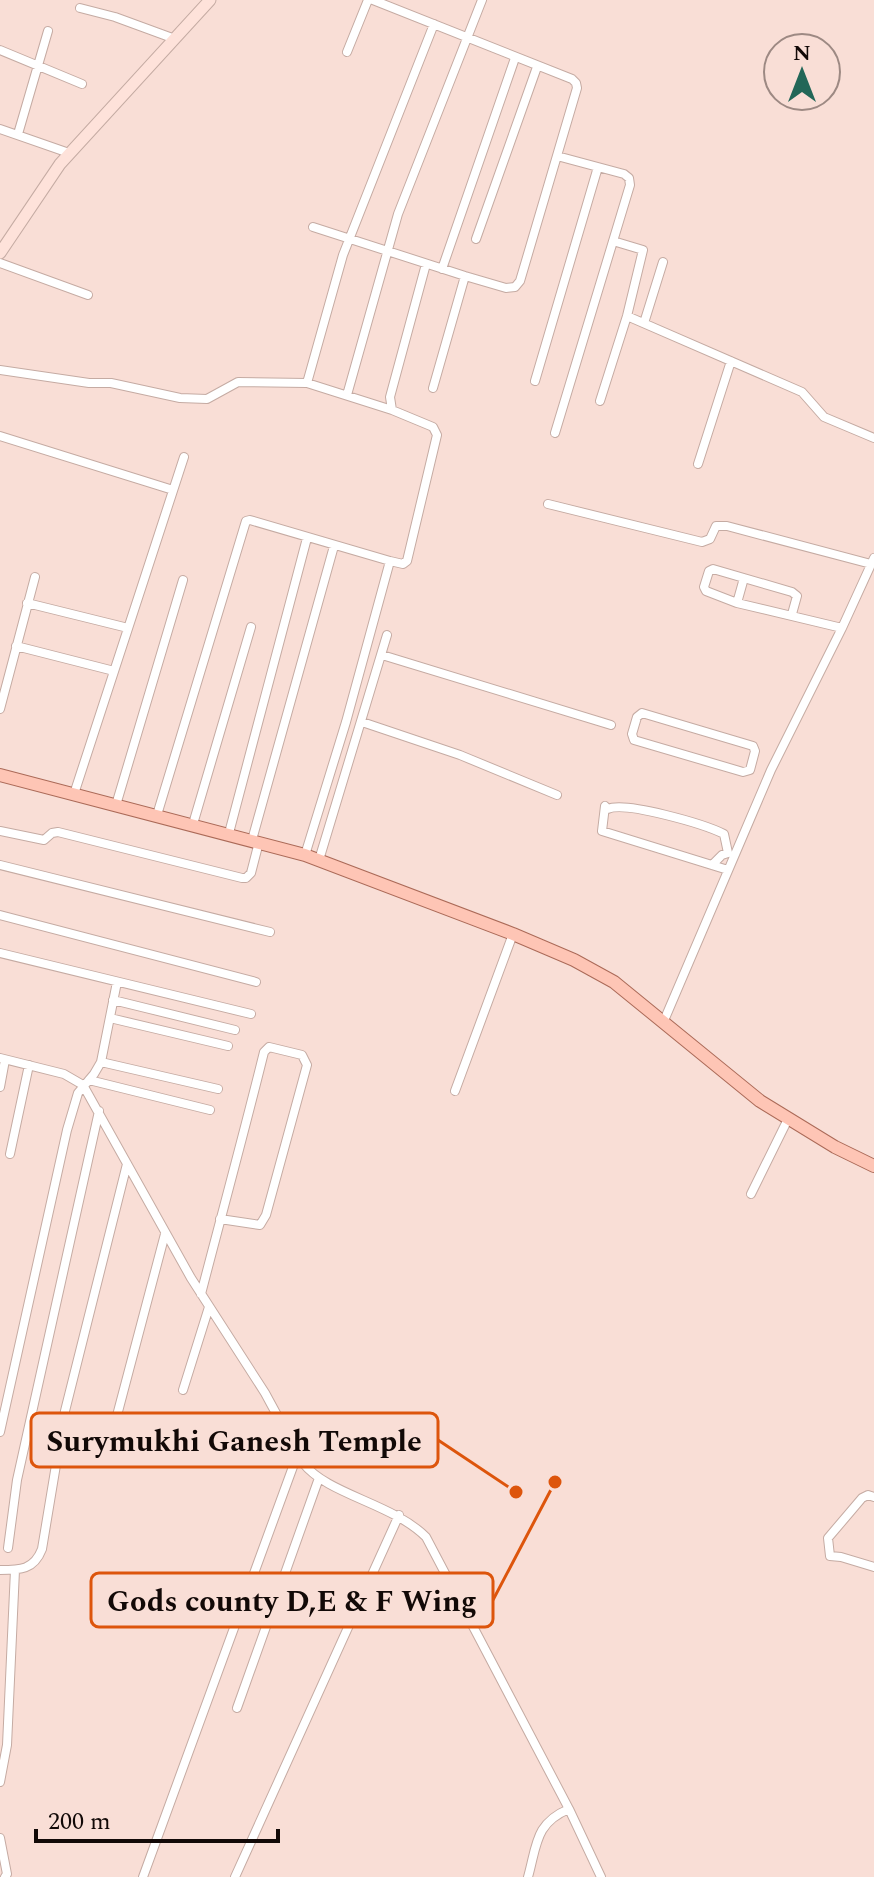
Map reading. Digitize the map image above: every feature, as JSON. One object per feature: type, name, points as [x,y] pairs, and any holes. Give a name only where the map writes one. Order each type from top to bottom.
[{"type":"main road","points":[[0,253],[69,153],[210,0]]},
{"type":"main road","points":[[0,775],[305,855],[574,960],[614,982],[740,1087],[788,1119],[874,1166]]},
{"type":"street","points":[[313,227],[465,276],[506,288],[515,287],[520,281],[576,83],[370,0],[347,52]]},
{"type":"street","points":[[347,395],[398,214],[482,0]]},
{"type":"street","points":[[80,8],[175,39]]},
{"type":"street","points":[[307,383],[349,240],[434,24]]},
{"type":"street","points":[[18,134],[48,31]]},
{"type":"street","points":[[0,50],[82,84]]},
{"type":"street","points":[[442,269],[515,58]]},
{"type":"street","points":[[476,239],[537,67]]},
{"type":"street","points":[[0,129],[69,153]]},
{"type":"street","points":[[555,433],[630,185],[629,178],[557,156]]},
{"type":"street","points":[[535,381],[598,167]]},
{"type":"street","points":[[600,401],[627,316],[643,250],[613,241]]},
{"type":"street","points":[[644,323],[663,262]]},
{"type":"street","points":[[0,263],[88,295]]},
{"type":"street","points":[[392,410],[390,397],[426,264]]},
{"type":"street","points":[[433,388],[465,276]]},
{"type":"street","points":[[627,316],[802,392],[824,417],[874,438]]},
{"type":"street","points":[[698,464],[731,361]]},
{"type":"street","points":[[0,370],[111,383],[180,398],[207,399],[238,382],[307,383],[392,410],[433,427],[437,435],[407,561],[403,564],[250,520],[243,525],[157,815]]},
{"type":"street","points":[[0,436],[173,490]]},
{"type":"street","points":[[74,794],[184,457]]},
{"type":"street","points":[[548,504],[702,542],[710,539],[716,526],[727,526],[873,560],[772,766],[663,1023]]},
{"type":"street","points":[[229,833],[307,538]]},
{"type":"street","points":[[0,831],[44,840],[58,832],[246,878],[251,873],[256,841],[334,546]]},
{"type":"street","points":[[305,855],[346,722],[390,561]]},
{"type":"street","points":[[792,614],[795,593],[710,570],[704,587],[706,591],[737,603],[842,628]]},
{"type":"street","points":[[0,709],[35,577]]},
{"type":"street","points":[[737,603],[744,578]]},
{"type":"street","points":[[116,805],[183,580]]},
{"type":"street","points":[[27,603],[128,628]]},
{"type":"street","points":[[193,824],[251,627]]},
{"type":"street","points":[[319,860],[387,635]]},
{"type":"street","points":[[16,646],[114,671]]},
{"type":"street","points":[[382,655],[611,725]]},
{"type":"street","points":[[647,714],[750,744],[755,748],[754,759],[750,770],[743,772],[634,740],[632,734],[638,715],[647,714]]},
{"type":"street","points":[[362,722],[460,755],[557,795]]},
{"type":"street","points":[[754,759],[772,766]]},
{"type":"street","points":[[712,865],[728,853],[724,834],[666,816],[616,805],[608,809],[605,806],[602,830],[712,865],[728,870]]},
{"type":"street","points":[[0,865],[270,932]]},
{"type":"street","points":[[0,915],[256,982]]},
{"type":"street","points":[[455,1091],[513,934]]},
{"type":"street","points":[[0,953],[251,1014]]},
{"type":"street","points":[[0,1432],[61,1156],[75,1103],[101,1062],[117,982]]},
{"type":"street","points":[[113,1000],[235,1030]]},
{"type":"street","points":[[110,1018],[228,1046]]},
{"type":"street","points":[[201,1294],[220,1219],[264,1052],[269,1047],[275,1047],[302,1055],[307,1065],[266,1215],[260,1225],[220,1219]]},
{"type":"street","points":[[0,1087],[3,1059],[64,1074],[86,1083],[210,1110]]},
{"type":"street","points":[[101,1062],[218,1089]]},
{"type":"street","points":[[10,1154],[29,1065]]},
{"type":"street","points":[[86,1083],[165,1233],[311,1473],[399,1515],[415,1526],[434,1550],[569,1809],[601,1877]]},
{"type":"street","points":[[8,1548],[17,1480],[99,1111]]},
{"type":"street","points":[[751,1194],[788,1119]]},
{"type":"street","points":[[0,1570],[15,1570],[35,1563],[42,1549],[65,1411],[127,1163]]},
{"type":"street","points":[[115,1423],[165,1233]]},
{"type":"street","points":[[183,1390],[209,1307]]},
{"type":"street","points":[[143,1877],[298,1453]]},
{"type":"street","points":[[237,1708],[319,1478]]},
{"type":"street","points":[[874,1497],[868,1495],[862,1498],[828,1538],[830,1556],[874,1567]]},
{"type":"street","points":[[235,1877],[399,1515]]},
{"type":"street","points":[[0,1782],[7,1745],[15,1570]]},
{"type":"street","points":[[528,1877],[544,1825],[554,1815],[569,1809]]},
{"type":"street","points":[[0,1838],[5,1877]]},
{"type":"place","name":"Gods county D,E & F Wing","points":[[555,1482]]},
{"type":"place","name":"Surymukhi Ganesh Temple","points":[[516,1492]]}]
